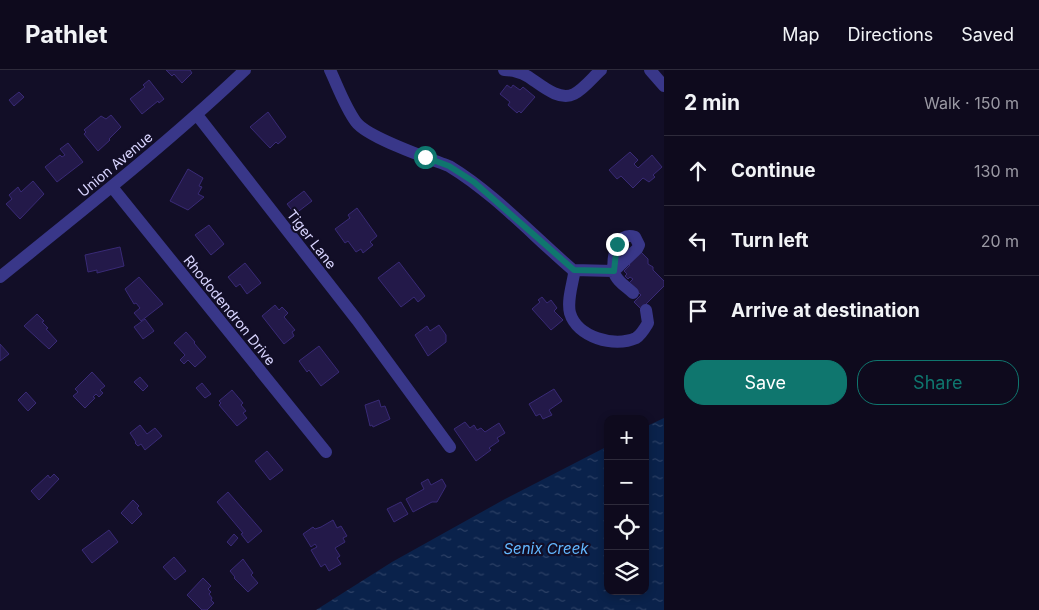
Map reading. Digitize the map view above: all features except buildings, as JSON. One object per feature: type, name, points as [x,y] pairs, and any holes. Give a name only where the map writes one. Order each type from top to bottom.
[{"type":"street","name":"Union Avenue","points":[[0,277],[112,187],[197,115],[245,70]]},
{"type":"street","points":[[330,70],[350,112],[361,128],[380,138],[449,166],[509,212],[574,270],[614,271],[617,279],[633,293]]},
{"type":"street","points":[[504,70],[513,70],[526,75],[554,92],[568,95],[574,94],[601,70]]},
{"type":"street","points":[[650,70],[664,86]]},
{"type":"street","name":"Tiger Lane","points":[[197,115],[403,382],[450,447]]},
{"type":"street","name":"Rhododendron Drive","points":[[112,187],[326,452]]},
{"type":"street","points":[[574,270],[569,304],[570,312],[583,332],[608,340],[626,341],[636,338],[648,323],[646,310]]},
{"type":"water","name":"Senix Creek","points":[[664,418],[664,610],[316,610],[392,562],[505,499],[604,448],[604,595],[649,595],[649,425]]},
{"type":"route","points":[[425,157],[449,166],[474,182],[574,270],[614,271],[617,244]]}]
